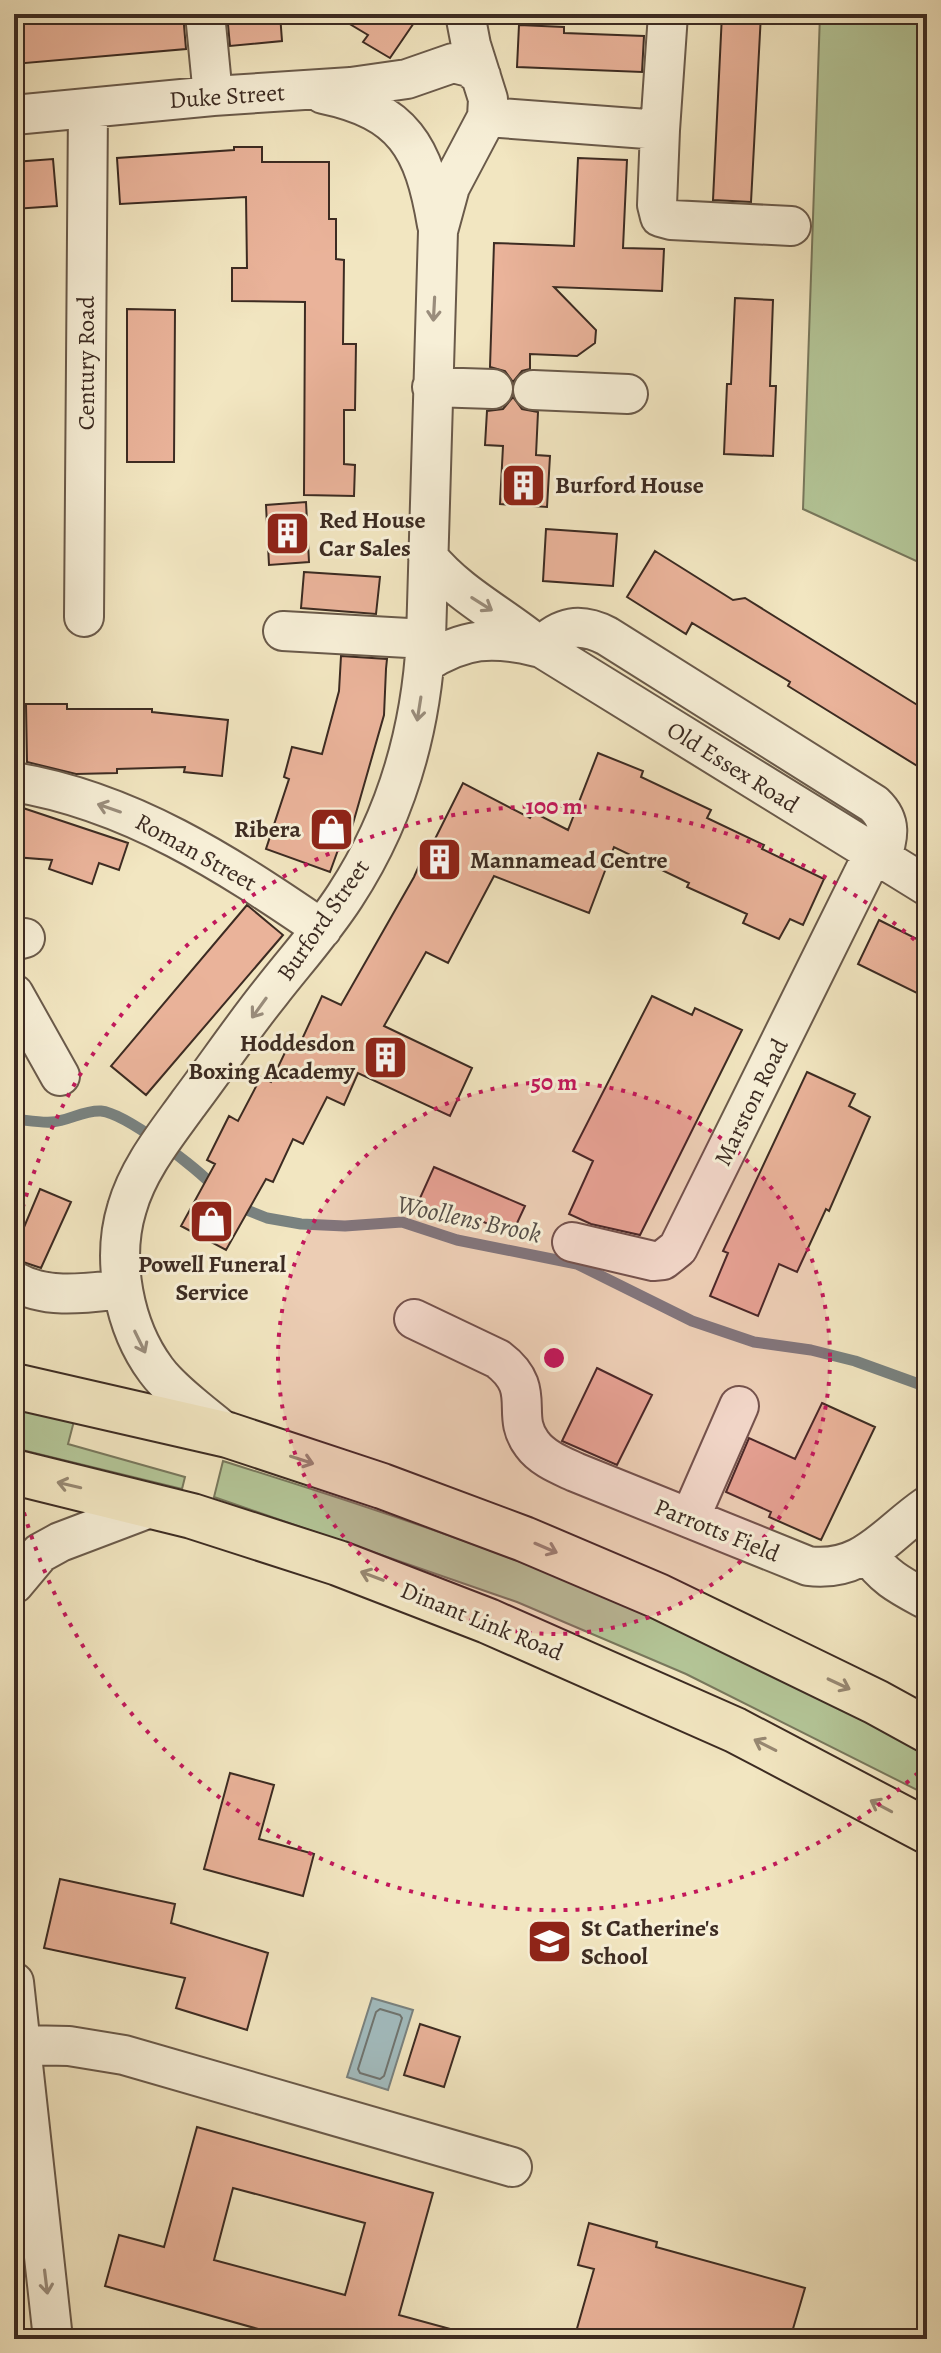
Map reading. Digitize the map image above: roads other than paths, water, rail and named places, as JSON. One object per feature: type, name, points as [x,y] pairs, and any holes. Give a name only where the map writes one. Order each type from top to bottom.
[{"type":"main road","points":[[14,1386],[228,1435],[382,1486],[658,1596],[927,1730]]},
{"type":"main road","name":"Dinant Link Road","points":[[14,1472],[155,1506],[338,1563],[488,1621],[735,1730],[927,1831]]},
{"type":"street","points":[[205,14],[213,96]]},
{"type":"street","points":[[668,14],[657,205],[660,217],[791,226]]},
{"type":"street","points":[[467,16],[471,45],[488,99],[487,117],[660,130]]},
{"type":"street","points":[[437,67],[458,40],[467,16]]},
{"type":"street","points":[[437,67],[453,63],[469,67],[481,76]]},
{"type":"street","name":"Duke Street","points":[[14,115],[213,96],[309,91],[407,79],[437,67]]},
{"type":"street","name":"Burford Street","points":[[228,1435],[157,1372],[137,1338],[123,1289],[120,1244],[126,1209],[136,1185],[168,1132],[271,992],[322,929],[364,864],[397,794],[416,727],[426,651],[438,231],[430,188],[413,145],[399,128],[349,99],[309,91]]},
{"type":"street","name":"Century Road","points":[[84,617],[88,108]]},
{"type":"street","name":"Burford Street","points":[[438,231],[450,187],[487,117]]},
{"type":"street","points":[[432,387],[493,389]]},
{"type":"street","points":[[533,390],[628,394]]},
{"type":"street","name":"Old Essex Road","points":[[428,557],[444,577],[540,647],[927,886]]},
{"type":"street","points":[[283,631],[426,651]]},
{"type":"street","name":"Old Essex Road","points":[[426,651],[484,640],[540,647]]},
{"type":"street","name":"Roman Street","points":[[14,782],[88,801],[156,827],[208,855],[322,929]]},
{"type":"street","name":"Marston Road","points":[[572,1242],[653,1261],[672,1255],[678,1248],[877,857]]},
{"type":"street","points":[[14,994],[60,1076]]},
{"type":"street","points":[[14,1281],[24,1287],[57,1294],[123,1289]]},
{"type":"street","name":"Parrotts Field","points":[[414,1319],[484,1352],[510,1368],[521,1388],[527,1435],[533,1447],[548,1458],[575,1472],[808,1566],[829,1569],[850,1563],[868,1553],[927,1506]]},
{"type":"street","points":[[690,1518],[739,1406]]},
{"type":"street","points":[[14,1584],[40,1553],[60,1542],[155,1506]]},
{"type":"street","points":[[868,1553],[876,1567],[887,1577],[927,1600]]},
{"type":"street","points":[[14,1982],[26,2220],[53,2339]]},
{"type":"street","points":[[18,2039],[124,2055],[512,2167]]},
{"type":"water","points":[[372,1998],[413,2010],[388,2090],[347,2077]]},
{"type":"waterway","name":"Woollens Brook","points":[[14,1119],[52,1122],[95,1111],[112,1114],[161,1143],[215,1188]]},
{"type":"waterway","name":"Woollens Brook","points":[[237,1206],[267,1218],[301,1224],[345,1226],[402,1222],[457,1240],[577,1264],[692,1321],[754,1342],[811,1350],[855,1361],[927,1387]]},
{"type":"place","name":"Burford House","points":[[524,485]]},
{"type":"place","name":"Red House Car Sales","points":[[288,534]]},
{"type":"place","name":"Ribera","points":[[332,829]]},
{"type":"place","name":"Mannamead Centre","points":[[439,860]]},
{"type":"place","name":"Hoddesdon Boxing Academy","points":[[386,1057]]},
{"type":"place","name":"Powell Funeral Service","points":[[212,1222]]},
{"type":"place","name":"St Catherine's School","points":[[550,1942]]}]
